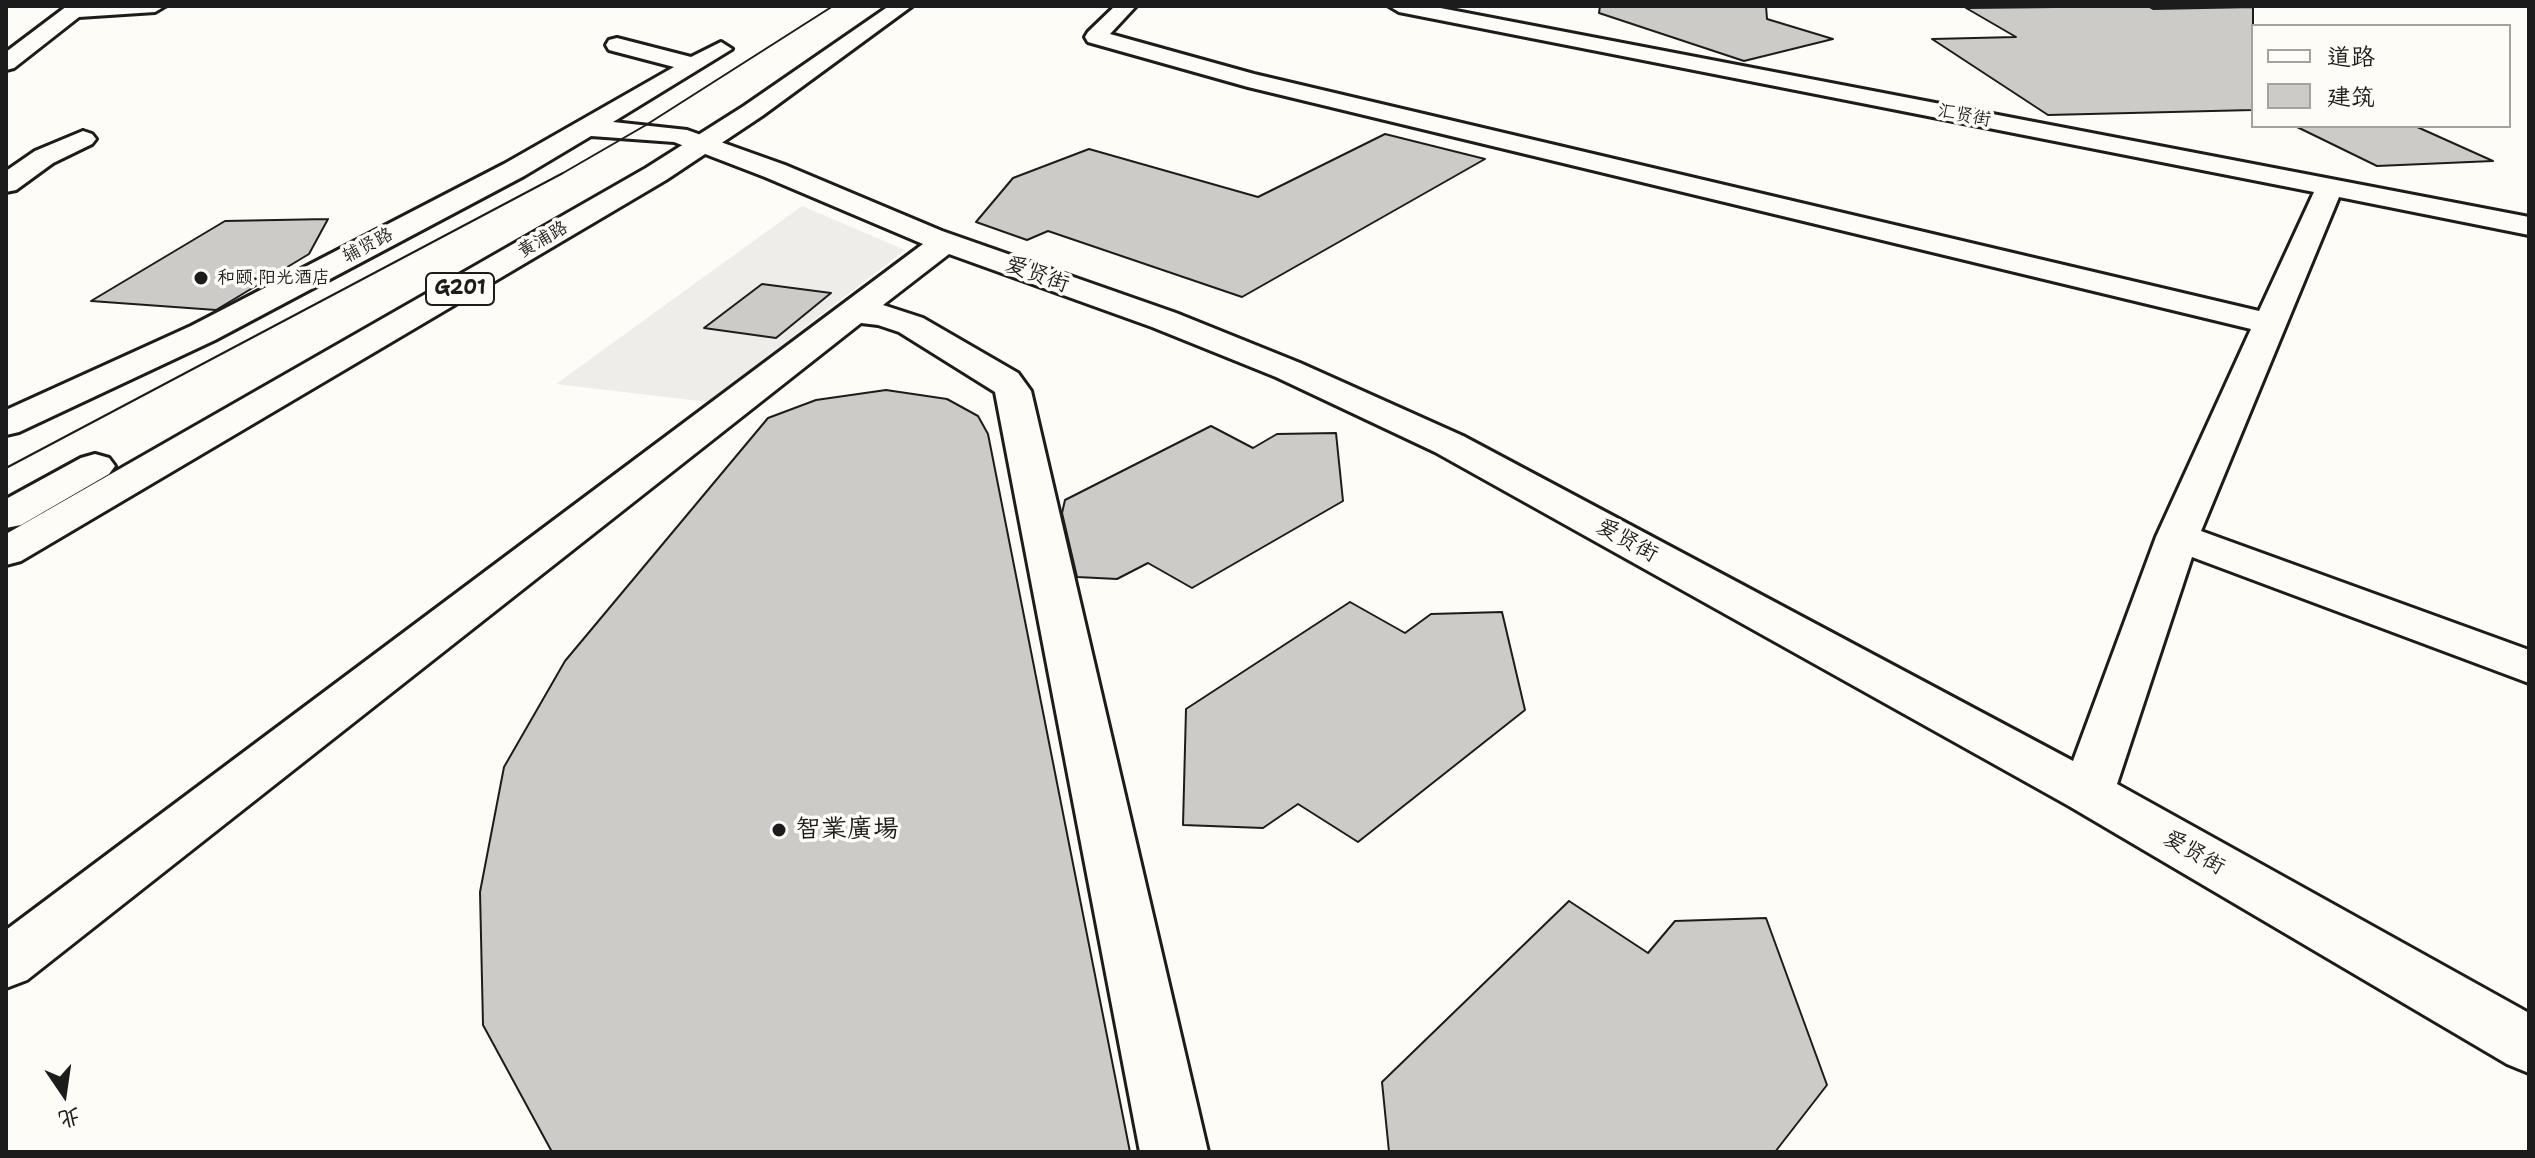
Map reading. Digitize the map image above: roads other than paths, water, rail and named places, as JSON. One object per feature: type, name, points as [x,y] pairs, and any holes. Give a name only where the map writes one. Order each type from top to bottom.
[{"type":"main road","points":[[6,63],[77,8],[155,6]]},
{"type":"main road","name":"黄浦路","points":[[6,516],[597,186],[690,140],[871,6]]},
{"type":"main road","name":"黄浦路","points":[[6,552],[520,254],[690,140],[902,6]]},
{"type":"main road","points":[[1126,6],[1096,37],[1248,80],[2269,323]]},
{"type":"main road","name":"汇贤街","points":[[1399,6],[2529,226]]},
{"type":"main road","points":[[617,45],[694,65]]},
{"type":"main road","name":"辅贤路","points":[[6,424],[203,333],[514,170],[721,49]]},
{"type":"main road","name":"爱贤街","points":[[587,128],[690,140],[945,242],[1164,320],[1288,370],[1449,444],[2088,792],[2529,1045]]},
{"type":"main road","points":[[6,184],[44,157],[83,139]]},
{"type":"main road","points":[[2088,792],[2177,537],[2330,187]]},
{"type":"main road","points":[[6,963],[945,242]]},
{"type":"main road","points":[[854,313],[883,315],[911,325],[1005,381],[1013,391],[1174,1152]]},
{"type":"main road","points":[[2177,537],[2529,667]]},
{"type":"tram line","points":[[6,468],[563,173],[646,125],[833,6]]},
{"type":"place","name":"和颐·阳光酒店","points":[[201,278]]},
{"type":"place","name":"智業廣場","points":[[779,830]]}]
